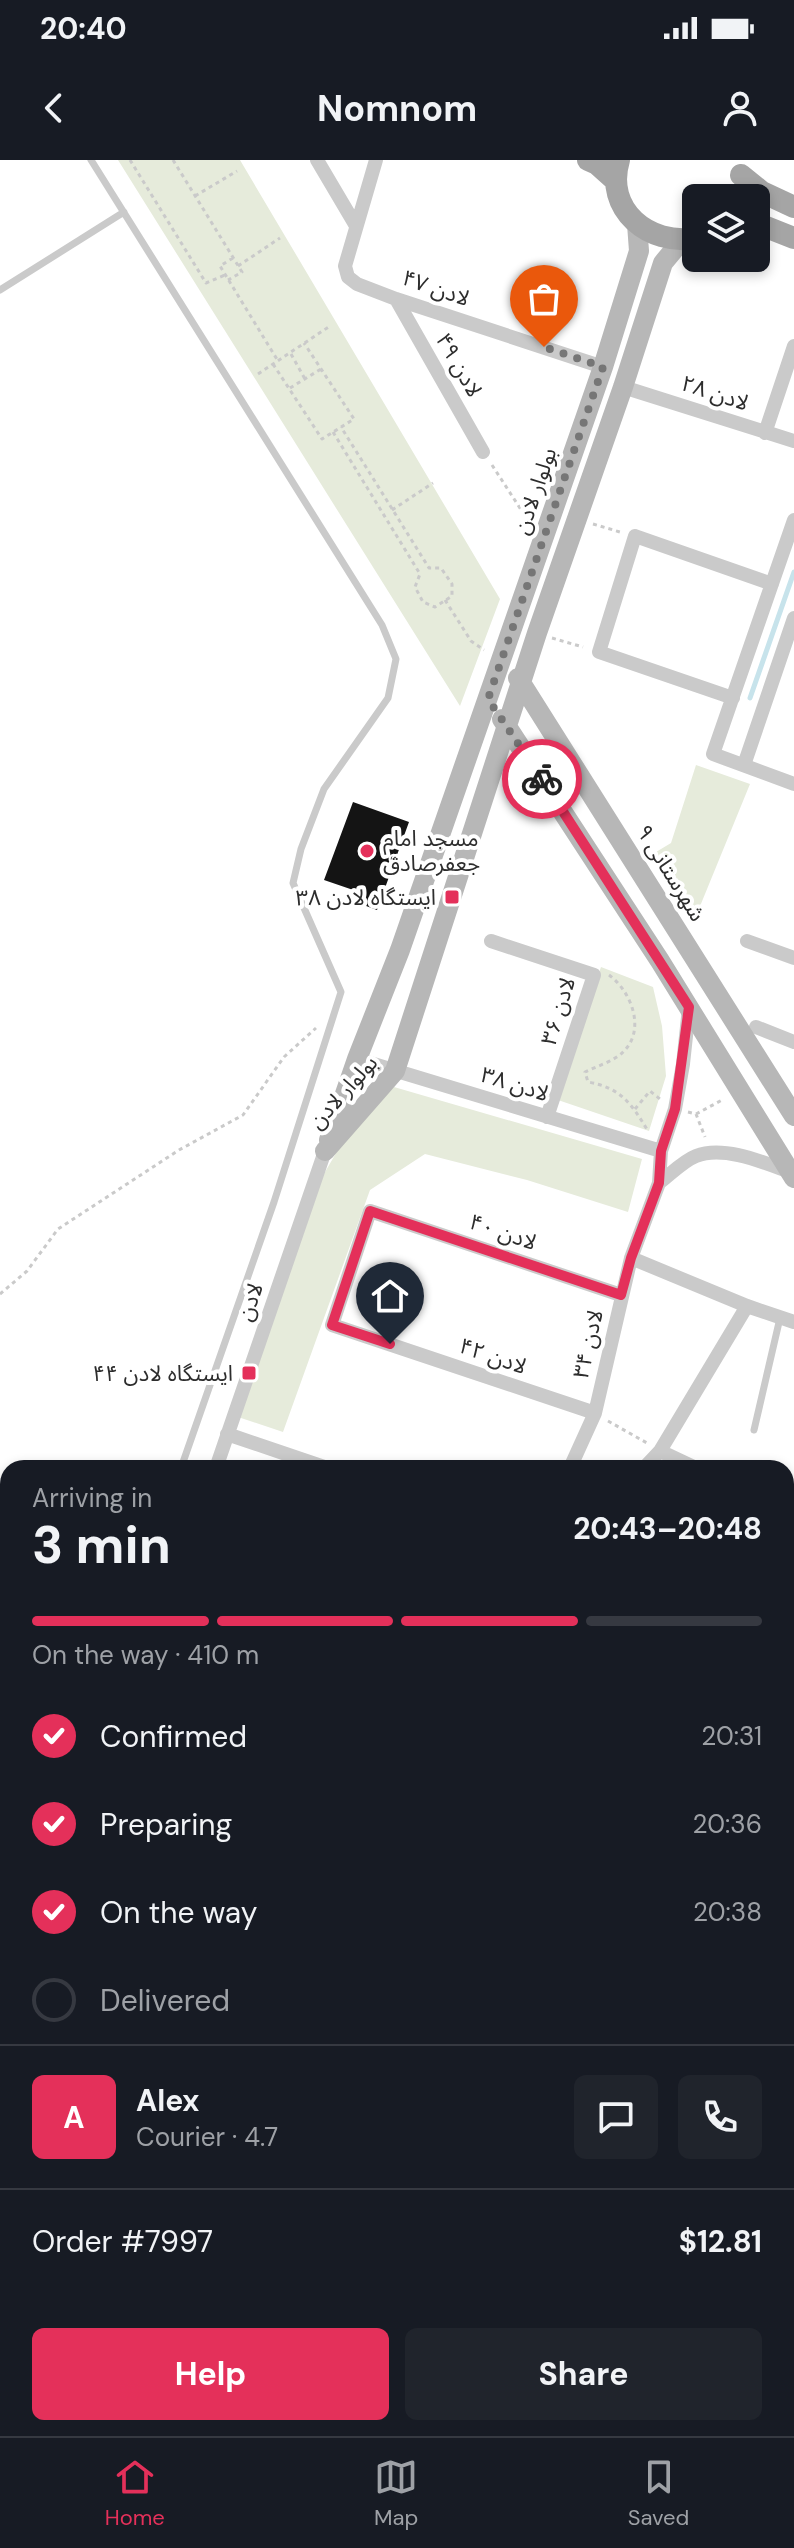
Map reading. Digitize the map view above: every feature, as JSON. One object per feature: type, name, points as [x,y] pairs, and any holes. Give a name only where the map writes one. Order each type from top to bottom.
[{"type":"main road","points":[[588,160],[618,171],[619,197],[626,212],[637,224],[650,234],[666,239],[682,239]]},
{"type":"main road","points":[[740,167],[762,192],[794,207]]},
{"type":"main road","points":[[770,229],[794,238]]},
{"type":"street","points":[[317,160],[356,226]]},
{"type":"street","points":[[356,226],[376,160]]},
{"type":"street","name":"بولوار لادن","points":[[325,1151],[400,950],[603,367],[639,251],[637,224]]},
{"type":"street","name":"لادن ۴۷","points":[[356,226],[345,266],[348,277],[357,284],[603,367]]},
{"type":"street","name":"بولوار لادن","points":[[325,1151],[395,1071],[537,633],[663,263],[682,245]]},
{"type":"street","name":"لادن ۴۹","points":[[396,299],[483,452]]},
{"type":"street","points":[[765,433],[794,346]]},
{"type":"street","name":"لادن ۲۸","points":[[623,387],[794,441]]},
{"type":"street","points":[[794,520],[713,754],[794,784]]},
{"type":"street","points":[[733,698],[599,652],[635,536],[772,584]]},
{"type":"street","points":[[744,765],[794,618]]},
{"type":"street","name":"شهرستانی ۹","points":[[501,661],[523,682],[794,1116]]},
{"type":"street","points":[[488,699],[508,725],[689,1007],[792,1175]]},
{"type":"street","name":"لادن ۳۶","points":[[491,941],[594,975],[547,1117]]},
{"type":"street","points":[[747,941],[794,958]]},
{"type":"street","name":"لادن ۳۴","points":[[574,1460],[595,1413],[631,1258],[659,1183],[661,1151],[675,1109],[689,1007]]},
{"type":"street","points":[[756,1027],[794,1042]]},
{"type":"street","name":"لادن ۳۸","points":[[357,1059],[661,1151]]},
{"type":"street","name":"لادن","points":[[219,1460],[325,1151]]},
{"type":"street","points":[[659,1183],[698,1155],[712,1153],[744,1155],[792,1175]]},
{"type":"street","name":"لادن ۴۰","points":[[332,1325],[370,1211],[621,1295]]},
{"type":"street","points":[[631,1258],[787,1320]]},
{"type":"street","points":[[652,1460],[660,1451],[747,1306]]},
{"type":"street","name":"لادن ۴۲","points":[[332,1325],[595,1413]]},
{"type":"street","points":[[227,1434],[290,1460]]},
{"type":"street","points":[[660,1451],[679,1460]]},
{"type":"lane","points":[[91,160],[382,625],[396,659],[388,698],[324,789],[301,849],[293,883],[341,992],[274,1202],[184,1460]]},
{"type":"lane","points":[[0,290],[124,212]]},
{"type":"lane","points":[[754,1430],[787,1320]]},
{"type":"path","points":[[130,160],[206,283],[225,275]]},
{"type":"path","points":[[173,160],[242,272],[228,280]]},
{"type":"path","points":[[195,196],[237,171]]},
{"type":"path","points":[[238,266],[280,238]]},
{"type":"path","points":[[233,258],[220,266],[289,389],[322,439],[354,419],[304,343]]},
{"type":"path","points":[[258,374],[330,326]]},
{"type":"path","points":[[290,353],[305,379]]},
{"type":"path","points":[[289,389],[321,369]]},
{"type":"path","points":[[333,432],[420,574],[415,587],[423,602],[435,607],[452,596],[452,584],[441,568],[429,568],[341,427]]},
{"type":"path","points":[[483,452],[542,542]]},
{"type":"path","points":[[392,510],[433,483]]},
{"type":"path","points":[[577,520],[635,536]]},
{"type":"path","points":[[445,600],[471,641],[501,661]]},
{"type":"path","points":[[537,633],[599,652]]},
{"type":"path","points":[[594,975],[612,975],[629,998],[636,1022],[632,1039],[623,1053],[585,1072],[588,1082],[606,1085],[620,1093],[635,1109],[661,1151]]},
{"type":"path","points":[[0,1294],[27,1271],[58,1229],[179,1150],[243,1115],[284,1057],[318,1026]]},
{"type":"path","points":[[595,1413],[660,1451]]},
{"type":"green space","points":[[118,160],[240,160],[500,599],[460,706]]},
{"type":"green space","points":[[696,765],[750,784],[696,916],[656,852],[671,843]]},
{"type":"green space","points":[[601,967],[653,987],[662,1026],[666,1076],[649,1131],[555,1099]]},
{"type":"green space","points":[[394,1087],[642,1159],[628,1212],[527,1180],[425,1154],[370,1190],[283,1432],[238,1417],[318,1184],[353,1124]]},
{"type":"building","name":"مسجد امام جعفرصادق","points":[[353,802],[409,822],[377,910],[358,903],[362,893],[324,880]]},
{"type":"waterway","points":[[750,698],[794,572]]},
{"type":"way so far","points":[[542,779],[488,699],[603,367],[544,347]]},
{"type":"place","name":"مسجد امام جعفرصادق","points":[[367,851]]},
{"type":"place","name":"ایستگاه لادن ۳۸","points":[[452,897]]},
{"type":"place","name":"ایستگاه لادن ۴۴","points":[[249,1373]]},
{"type":"route","points":[[390,1344],[332,1325],[370,1211],[621,1295],[631,1258],[659,1183],[661,1151],[675,1109],[683,1064],[689,1007],[542,779]]}]
